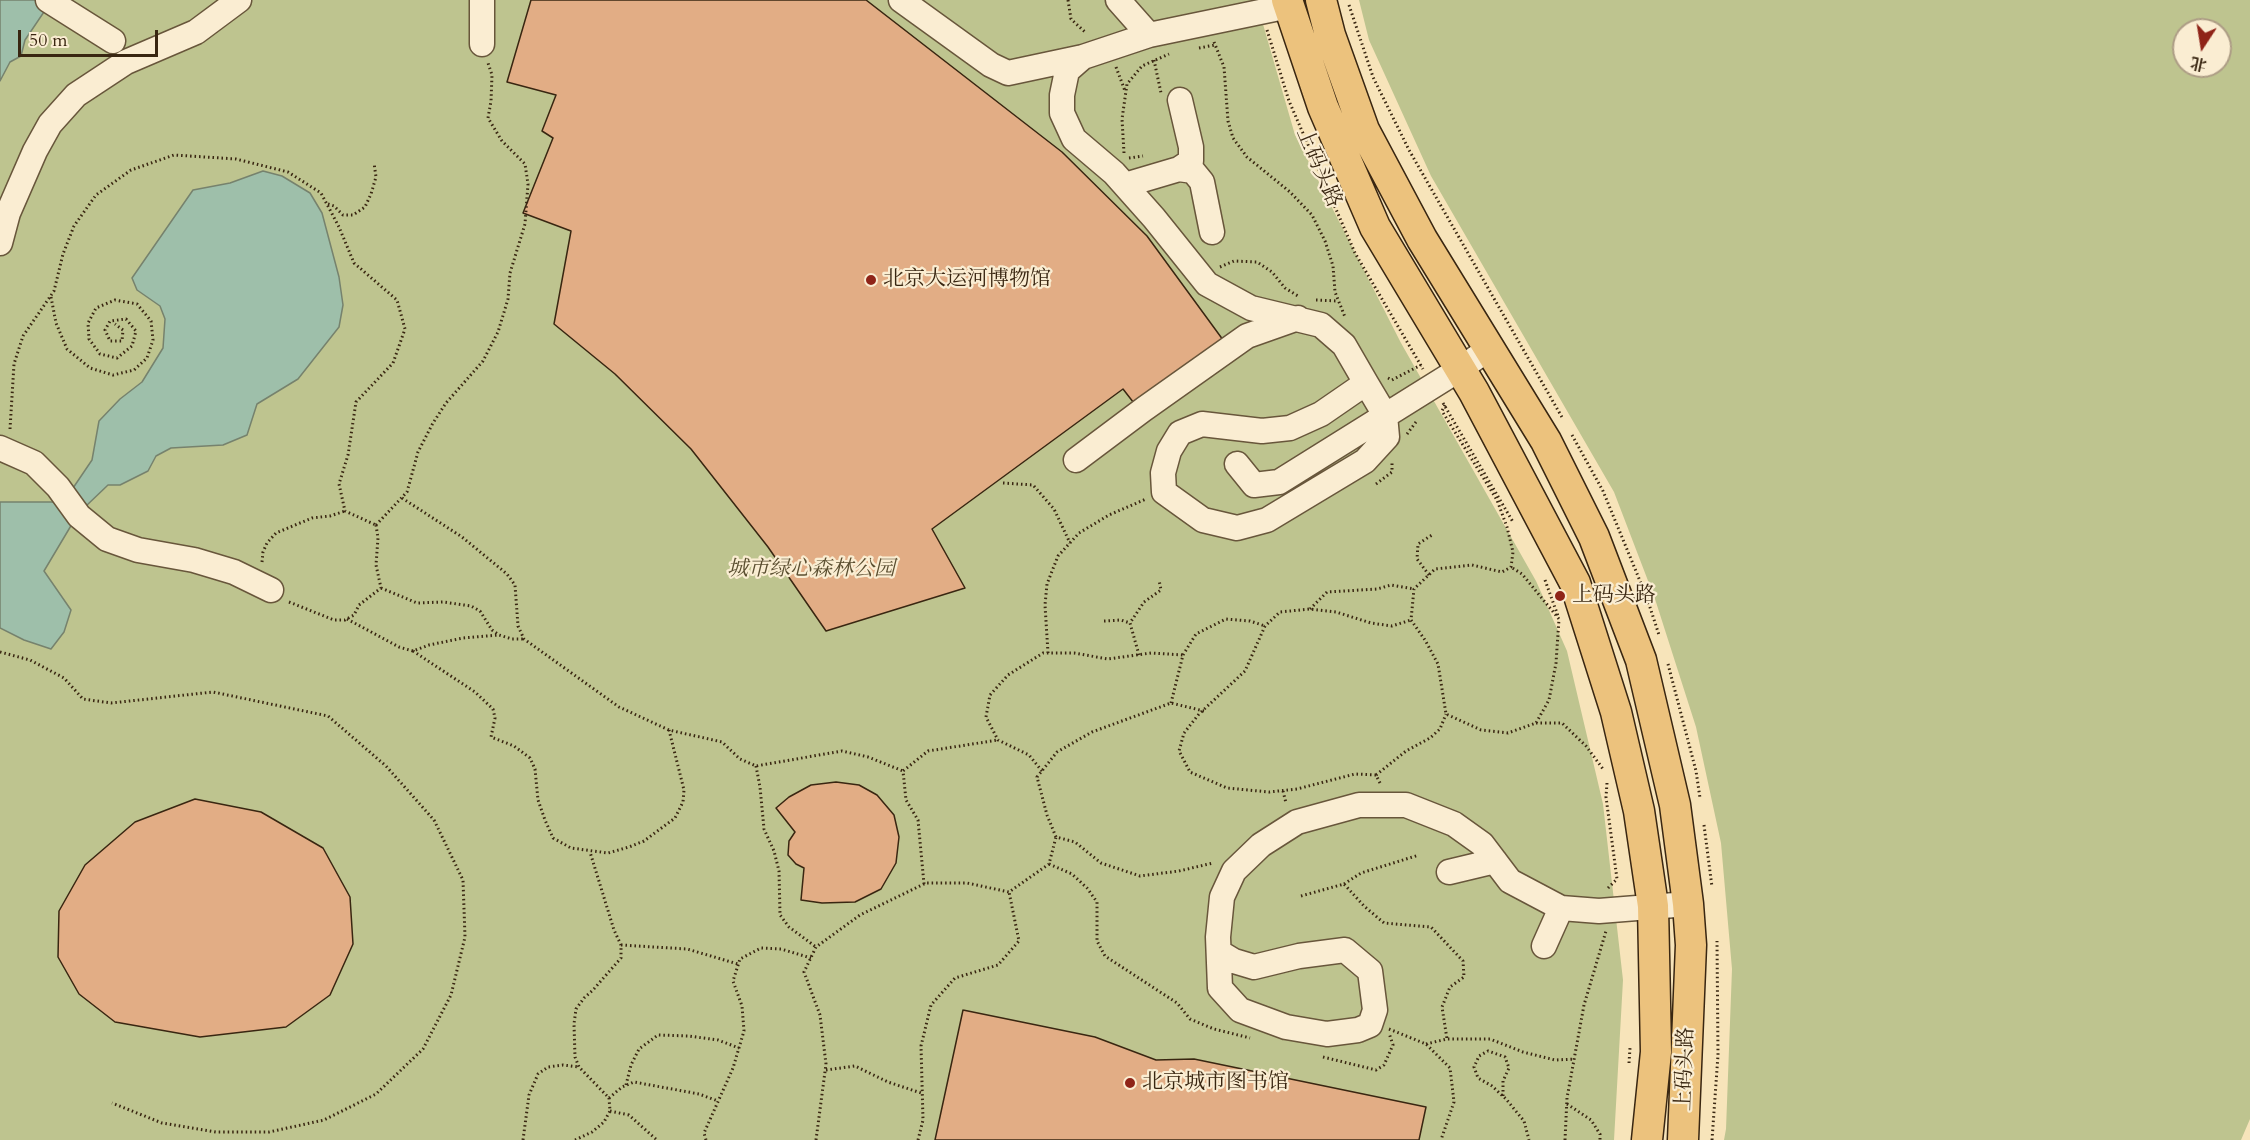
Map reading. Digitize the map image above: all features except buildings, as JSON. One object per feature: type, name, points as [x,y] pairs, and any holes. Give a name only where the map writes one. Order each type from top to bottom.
[{"type":"main road","name":"上码头路","points":[[1321,0],[1330,36],[1364,130],[1422,239],[1546,441],[1594,537],[1641,660],[1675,806],[1688,904],[1691,945],[1683,1140]]},
{"type":"main road","name":"上码头路","points":[[1279,6],[1375,227],[1460,369],[1575,583],[1616,712],[1639,811],[1653,906],[1656,1052],[1647,1140]]},
{"type":"street","points":[[48,0],[108,38]]},
{"type":"street","points":[[0,243],[8,213],[35,151],[50,124],[76,95],[126,62],[196,32],[239,0]]},
{"type":"street","points":[[482,0],[482,44]]},
{"type":"street","points":[[901,0],[991,65],[1008,73],[1083,57],[1149,35],[1211,34],[1279,6]]},
{"type":"street","points":[[1118,0],[1149,35]]},
{"type":"street","points":[[1083,57],[1066,71],[1062,95],[1062,113],[1074,139],[1125,185],[1207,284],[1251,308],[1302,305]]},
{"type":"street","points":[[1125,185],[1179,169],[1191,161],[1191,147],[1171,101]]},
{"type":"street","points":[[1179,169],[1193,171],[1202,182],[1212,232]]},
{"type":"street","points":[[1302,305],[1321,326],[1344,345],[1374,378],[1385,415],[1387,437],[1365,461],[1267,520],[1237,528],[1203,520],[1164,492],[1163,473],[1169,451],[1180,433],[1202,424],[1262,431],[1290,428],[1321,414],[1374,378]]},
{"type":"street","points":[[1076,460],[1247,336],[1302,305]]},
{"type":"street","points":[[1237,464],[1254,485],[1279,482],[1490,348]]},
{"type":"street","points":[[3,449],[34,463],[58,487],[79,516],[107,538],[138,550],[194,560],[234,572],[271,590]]},
{"type":"street","points":[[1219,952],[1234,962],[1254,967],[1299,956],[1346,950],[1370,971],[1375,1010],[1370,1025],[1358,1030],[1327,1034],[1286,1027],[1240,1010],[1221,988],[1219,952],[1222,897],[1234,871],[1261,844],[1297,822],[1359,806],[1406,805],[1454,824],[1482,844],[1510,881],[1562,908],[1599,911],[1688,904]]},
{"type":"street","points":[[1449,872],[1495,861]]},
{"type":"street","points":[[1544,946],[1562,908]]},
{"type":"path","name":"上码头路","points":[[1279,6],[1289,101],[1355,253],[1515,525]]},
{"type":"path","points":[[1197,48],[1211,34],[1224,67],[1228,121],[1233,138],[1247,157],[1290,192],[1312,215],[1325,241],[1333,266],[1335,292],[1346,319]]},
{"type":"path","points":[[376,525],[407,492],[418,452],[433,423],[446,402],[483,361],[498,333],[508,299],[510,273],[525,224],[528,184],[525,164],[502,141],[488,118],[492,75],[482,44]]},
{"type":"path","points":[[1146,155],[1126,159],[1122,119],[1127,84],[1142,66],[1178,52]]},
{"type":"path","points":[[1154,60],[1171,101]]},
{"type":"path","points":[[3,449],[10,434],[14,364],[23,336],[54,291],[63,254],[74,226],[96,195],[131,170],[174,155],[236,159],[288,172],[321,193],[354,263],[397,300],[405,329],[393,363],[356,402],[348,455],[339,484],[345,511]]},
{"type":"path","points":[[326,203],[334,206],[343,214],[353,215],[365,207],[376,177],[374,163]]},
{"type":"path","points":[[1202,278],[1214,269],[1234,261],[1257,261],[1272,272],[1302,305],[1338,301]]},
{"type":"path","points":[[51,296],[56,323],[67,349],[90,368],[113,375],[134,370],[147,358],[153,340],[151,321],[137,304],[115,300],[96,308],[88,323],[89,339],[100,354],[117,358],[132,346],[136,331],[126,319],[110,321],[105,330],[110,341],[122,341],[123,330],[115,324]]},
{"type":"path","points":[[1374,378],[1433,385],[1442,411],[1497,500],[1508,527],[1513,552],[1511,567]]},
{"type":"path","points":[[1003,483],[1033,485],[1054,509],[1070,543]]},
{"type":"path","points":[[1048,653],[1045,605],[1047,584],[1058,556],[1079,533],[1109,514],[1150,497]]},
{"type":"path","points":[[402,498],[462,537],[507,574],[515,585],[518,626],[524,639],[619,707],[669,730],[722,742],[740,759],[756,766],[842,751],[868,757],[903,771]]},
{"type":"path","points":[[376,525],[345,511],[312,518],[276,534],[267,543],[263,552],[264,579],[271,590],[285,601],[334,620],[347,619],[354,615],[359,605],[381,588]]},
{"type":"path","points":[[376,525],[378,538],[376,565],[381,588]]},
{"type":"path","points":[[1429,575],[1418,559],[1418,544],[1432,536]]},
{"type":"path","points":[[1411,620],[1392,626],[1371,623],[1336,612],[1310,609],[1280,612],[1265,626],[1245,670],[1184,733],[1179,752],[1190,772],[1227,788],[1269,792],[1297,789],[1355,774],[1376,775],[1406,751],[1430,738],[1440,729],[1446,714],[1438,664],[1411,620],[1414,589],[1435,569],[1472,565],[1502,572],[1511,567]]},
{"type":"path","points":[[1511,567],[1522,574],[1559,619],[1556,663],[1549,700],[1536,723]]},
{"type":"path","points":[[1543,576],[1563,629]]},
{"type":"path","points":[[1139,655],[1130,623],[1144,602],[1161,590],[1159,580]]},
{"type":"path","points":[[1310,609],[1328,592],[1377,589],[1391,585],[1414,589]]},
{"type":"path","points":[[381,588],[417,603],[443,602],[471,606],[480,611],[492,630],[499,635],[512,639],[524,639]]},
{"type":"path","points":[[347,619],[399,647],[413,651],[475,692],[493,709],[495,718],[491,737],[514,746],[530,758],[535,769],[538,800],[553,838],[571,848],[608,853],[629,847],[644,841],[675,818],[683,802],[684,790],[669,730]]},
{"type":"path","points":[[1171,703],[1183,655],[1196,634],[1226,619],[1250,621],[1265,626]]},
{"type":"path","points":[[1104,621],[1121,620],[1130,623]]},
{"type":"path","points":[[413,651],[463,638],[499,635]]},
{"type":"path","points":[[0,652],[30,660],[64,678],[83,699],[111,703],[213,692],[328,716],[386,766],[434,820],[463,879],[465,937],[451,995],[423,1049],[376,1094],[324,1120],[268,1132],[216,1132],[162,1123],[112,1103]]},
{"type":"path","points":[[998,740],[986,717],[990,694],[1008,675],[1043,653],[1074,653],[1108,659],[1151,653],[1183,655]]},
{"type":"path","points":[[816,1140],[826,1071],[820,1015],[804,972],[816,947],[860,915],[924,884],[967,884],[1009,892],[1049,864],[1056,837],[1037,777],[1057,752],[1092,732],[1171,703],[1204,711]]},
{"type":"path","points":[[1446,714],[1481,730],[1508,733],[1536,723],[1562,723],[1586,746],[1607,773],[1606,797],[1617,879],[1603,892]]},
{"type":"path","points":[[903,771],[928,751],[998,740],[1029,755],[1042,771]]},
{"type":"path","points":[[1604,759],[1612,796]]},
{"type":"path","points":[[756,766],[764,830],[774,851],[779,871],[780,915],[789,927],[816,947]]},
{"type":"path","points":[[903,771],[906,800],[918,820],[924,884]]},
{"type":"path","points":[[1376,775],[1382,788]]},
{"type":"path","points":[[1283,790],[1288,813]]},
{"type":"path","points":[[1056,837],[1075,842],[1101,863],[1140,876],[1179,871],[1213,863],[1221,855]]},
{"type":"path","points":[[575,1140],[592,1132],[604,1122],[610,1111],[609,1098],[579,1067],[575,1058],[576,1009],[621,958],[621,945],[614,930],[590,852]]},
{"type":"path","points":[[1302,896],[1344,884],[1361,873],[1419,855]]},
{"type":"path","points":[[1344,884],[1384,923],[1431,927],[1463,961],[1464,977],[1450,987],[1442,1007],[1447,1039]]},
{"type":"path","points":[[918,1140],[923,1120],[921,1046],[931,1005],[955,978],[998,965],[1019,941],[1009,892]]},
{"type":"path","points":[[1565,1140],[1567,1104],[1584,1005],[1608,927]]},
{"type":"path","points":[[621,945],[687,949],[738,964]]},
{"type":"path","points":[[704,1140],[704,1133],[744,1031],[742,1006],[733,981],[740,959],[761,948],[781,949],[810,958]]},
{"type":"path","points":[[1371,1022],[1426,1044],[1450,1068],[1454,1102],[1441,1140]]},
{"type":"path","points":[[626,1085],[631,1065],[639,1049],[658,1035],[708,1039],[739,1048]]},
{"type":"path","points":[[1426,1044],[1447,1039],[1490,1040],[1555,1060],[1575,1059]]},
{"type":"path","points":[[1629,1064],[1630,1042]]},
{"type":"path","points":[[1503,1096],[1503,1081],[1509,1068],[1505,1057],[1488,1051],[1479,1056],[1474,1067],[1478,1078],[1503,1096],[1524,1122],[1529,1140]]},
{"type":"path","points":[[523,1140],[529,1095],[538,1074],[555,1066],[579,1067]]},
{"type":"path","points":[[826,1071],[855,1066],[888,1082],[921,1093]]},
{"type":"path","points":[[609,1098],[634,1082],[699,1094],[718,1101]]},
{"type":"path","points":[[1567,1104],[1591,1120],[1600,1134],[1600,1140]]},
{"type":"path","points":[[610,1111],[629,1115],[657,1140]]},
{"type":"green space","name":"城市绿心森林公园","points":[[0,0],[1256,0],[1295,135],[1401,343],[1536,581],[1567,651],[1603,804],[1623,980],[1614,1140],[0,1140]]},
{"type":"green space","points":[[1359,0],[2250,0],[2250,1119],[2241,1140],[1724,1140],[1732,969],[1721,843],[1696,727],[1655,599],[1614,492],[1431,176],[1369,40]]},
{"type":"shaded area","points":[[0,0],[52,0],[25,40],[21,56],[10,62],[0,81]]},
{"type":"shaded area","points":[[263,171],[282,176],[310,193],[322,213],[339,277],[343,305],[339,327],[298,379],[257,404],[247,435],[223,445],[171,448],[156,456],[148,471],[120,485],[108,485],[86,506],[72,524],[44,571],[71,610],[64,632],[51,649],[24,640],[0,628],[0,502],[53,502],[71,491],[92,460],[99,421],[120,399],[142,382],[163,348],[165,319],[160,306],[137,290],[132,278],[193,190],[230,183]]},
{"type":"place","name":"北京大运河博物馆","points":[[871,280]]},
{"type":"place","name":"上码头路","points":[[1560,596]]},
{"type":"place","name":"北京城市图书馆","points":[[1130,1083]]}]
